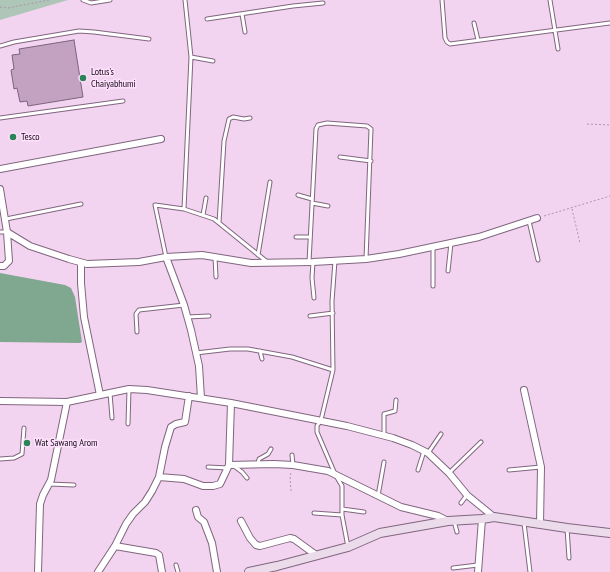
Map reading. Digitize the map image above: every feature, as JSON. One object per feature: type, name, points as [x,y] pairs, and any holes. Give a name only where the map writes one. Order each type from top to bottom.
[{"type":"street","points":[[0,169],[161,139]]},
{"type":"street","points":[[0,189],[8,232],[9,261],[4,266],[0,266]]},
{"type":"street","points":[[8,232],[30,246],[81,263],[110,264],[139,262],[166,257],[202,254],[251,263],[311,262],[366,259],[399,254],[479,237],[538,218]]},
{"type":"street","points":[[166,257],[184,305],[196,353],[199,366],[201,398]]},
{"type":"street","points":[[81,263],[81,288],[84,317],[100,395]]},
{"type":"street","points":[[0,400],[67,402],[129,389],[147,390],[231,403],[321,420],[384,435],[412,445],[426,452],[449,473],[467,495],[494,517]]},
{"type":"street","points":[[524,390],[541,467],[540,524]]},
{"type":"street","points":[[98,572],[115,546],[126,524],[133,514],[145,502],[159,477],[171,427],[185,422],[189,396]]},
{"type":"street","points":[[38,572],[40,504],[43,495],[52,480],[67,402]]},
{"type":"street","points":[[159,477],[184,479],[203,486],[220,484],[230,466],[231,403]]},
{"type":"street","points":[[230,466],[293,465],[317,469],[335,474],[401,507],[438,516],[451,521]]},
{"type":"street","points":[[196,510],[198,517],[204,522],[210,537],[217,572]]},
{"type":"street","points":[[249,572],[348,547],[380,532],[451,521],[494,517],[609,535]]},
{"type":"street","points":[[478,572],[482,519]]},
{"type":"street","points":[[241,521],[250,538],[256,545],[260,546],[290,538],[294,539],[316,554]]},
{"type":"street","points":[[115,546],[159,555],[162,572]]},
{"type":"lane","points":[[83,0],[91,3],[110,0]]},
{"type":"lane","points":[[184,209],[191,57],[185,0]]},
{"type":"lane","points":[[292,0],[293,6]]},
{"type":"lane","points":[[442,0],[445,38],[450,44],[610,23]]},
{"type":"lane","points":[[550,0],[558,50]]},
{"type":"lane","points":[[207,19],[323,3]]},
{"type":"lane","points":[[242,14],[246,32]]},
{"type":"lane","points":[[474,23],[478,40]]},
{"type":"lane","points":[[0,46],[14,42],[80,31],[149,39]]},
{"type":"lane","points":[[191,57],[212,61]]},
{"type":"lane","points":[[0,118],[123,101]]},
{"type":"lane","points":[[219,222],[224,141],[229,119],[233,117],[244,119],[250,118]]},
{"type":"lane","points":[[314,298],[310,237],[316,129],[318,125],[326,123],[370,127],[372,132],[366,259]]},
{"type":"lane","points":[[340,157],[371,161]]},
{"type":"lane","points":[[258,255],[270,182]]},
{"type":"lane","points":[[298,195],[328,206]]},
{"type":"lane","points":[[203,215],[206,198]]},
{"type":"lane","points":[[6,219],[81,204]]},
{"type":"lane","points":[[166,257],[155,206],[184,209],[219,222],[268,263]]},
{"type":"lane","points":[[529,221],[538,260]]},
{"type":"lane","points":[[0,232],[8,232]]},
{"type":"lane","points":[[296,238],[310,237]]},
{"type":"lane","points":[[448,271],[451,243]]},
{"type":"lane","points":[[433,246],[433,286]]},
{"type":"lane","points":[[215,257],[216,277]]},
{"type":"lane","points":[[335,260],[332,301],[333,370],[321,420],[317,426],[317,432],[335,474],[342,486],[342,515],[348,547]]},
{"type":"lane","points":[[137,332],[136,314],[139,310],[184,305]]},
{"type":"lane","points":[[310,316],[333,313]]},
{"type":"lane","points":[[187,317],[209,316]]},
{"type":"lane","points":[[196,353],[230,349],[248,349],[292,358],[333,370]]},
{"type":"lane","points":[[260,351],[262,359]]},
{"type":"lane","points":[[128,424],[129,389]]},
{"type":"lane","points":[[110,393],[112,418]]},
{"type":"lane","points":[[384,435],[384,414],[395,411],[396,400]]},
{"type":"lane","points":[[0,459],[14,458],[22,454],[24,428]]},
{"type":"lane","points":[[418,470],[426,452],[441,434]]},
{"type":"lane","points":[[449,473],[481,442]]},
{"type":"lane","points":[[257,465],[259,459],[268,454],[271,449]]},
{"type":"lane","points":[[292,455],[293,465]]},
{"type":"lane","points":[[378,496],[384,462]]},
{"type":"lane","points":[[208,467],[230,466],[242,472],[247,478]]},
{"type":"lane","points":[[509,470],[541,467]]},
{"type":"lane","points":[[49,484],[74,485]]},
{"type":"lane","points":[[461,503],[467,495]]},
{"type":"lane","points":[[342,509],[364,512]]},
{"type":"lane","points":[[314,513],[342,515]]},
{"type":"lane","points":[[451,521],[457,532]]},
{"type":"lane","points":[[524,521],[530,572]]},
{"type":"lane","points":[[567,528],[569,558]]},
{"type":"lane","points":[[176,565],[178,572]]},
{"type":"lane","points":[[453,568],[478,565]]},
{"type":"path","points":[[0,7],[8,8],[49,0]]},
{"type":"path","points":[[587,124],[610,125]]},
{"type":"path","points":[[538,218],[610,196]]},
{"type":"path","points":[[572,208],[580,243]]},
{"type":"path","points":[[291,491],[290,479],[293,465]]},
{"type":"shaded area","points":[[0,0],[68,0],[0,20]]},
{"type":"shaded area","points":[[0,273],[65,285],[71,288],[75,297],[82,342],[0,342]]},
{"type":"building","points":[[74,40],[83,97],[28,106],[27,101],[20,102],[17,88],[14,89],[11,70],[14,69],[12,55],[20,54],[19,49]]},
{"type":"place","name":"Lotus’s Chaiyabhumi","points":[[83,78]]},
{"type":"place","name":"Tesco","points":[[13,137]]},
{"type":"place","name":"Wat Sawang Arom","points":[[27,443]]}]
